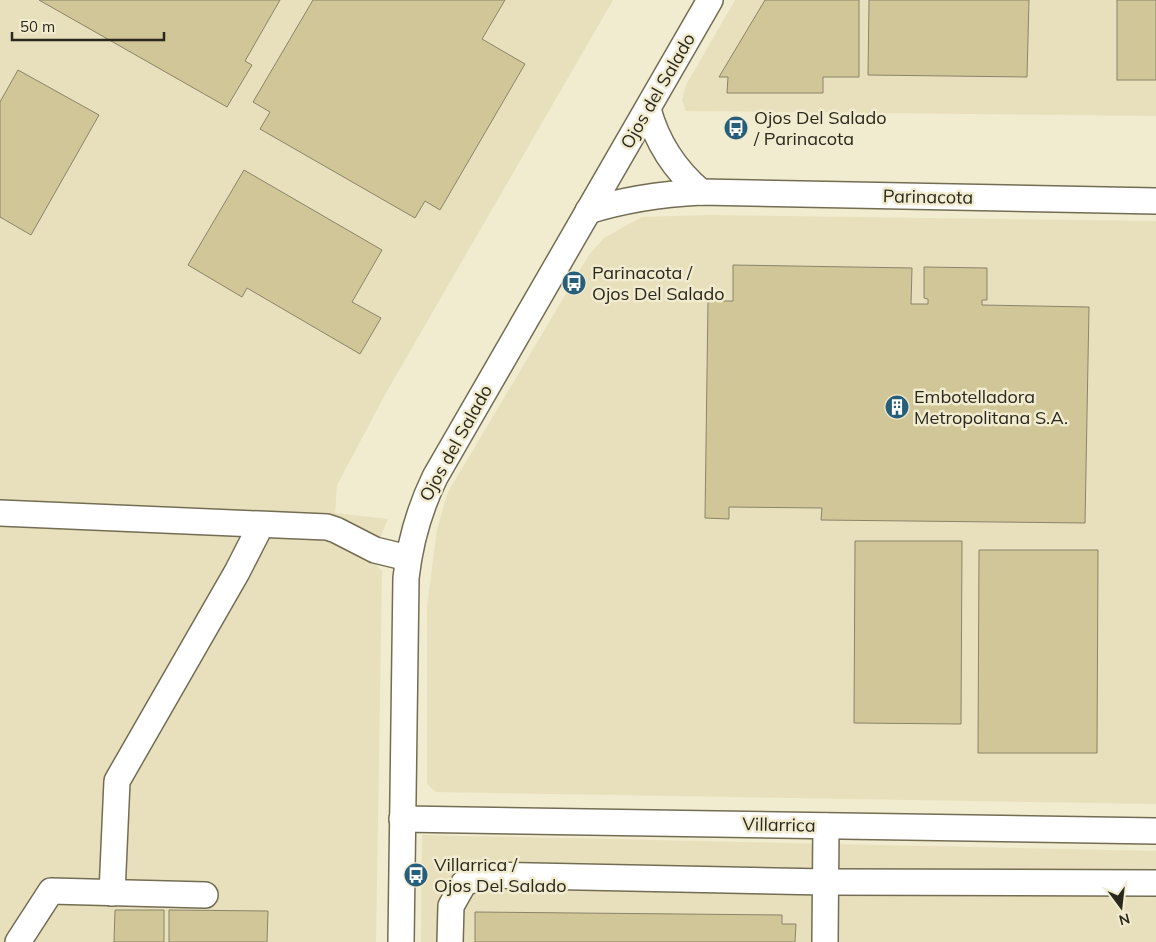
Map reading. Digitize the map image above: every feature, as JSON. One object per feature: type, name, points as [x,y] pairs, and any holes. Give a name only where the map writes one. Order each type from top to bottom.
[{"type":"street","name":"Ojos del Salado","points":[[401,942],[406,578],[408,558],[417,517],[435,477],[710,0]]},
{"type":"street","points":[[648,109],[652,125],[667,156],[682,176],[701,192]]},
{"type":"street","name":"Parinacota","points":[[588,211],[616,202],[645,196],[701,192],[1156,201]]},
{"type":"street","points":[[0,513],[327,527],[375,550],[408,558]]},
{"type":"street","points":[[112,893],[117,781],[237,572],[261,525]]},
{"type":"street","name":"Villarrica","points":[[402,819],[1156,831]]},
{"type":"street","points":[[825,942],[826,826]]},
{"type":"street","points":[[450,942],[451,906],[464,883],[488,875],[826,882],[1156,883]]},
{"type":"street","points":[[18,942],[50,891],[205,895]]},
{"type":"shaded area","points":[[0,0],[613,0],[387,391],[337,485],[335,513],[388,519],[372,561],[382,571],[376,942],[0,942]]},
{"type":"shaded area","points":[[735,0],[1156,0],[1156,116],[686,111],[682,100],[686,85]]},
{"type":"shaded area","points":[[707,215],[1156,221],[1156,804],[436,792],[427,784],[427,607],[437,529],[448,492],[589,255],[604,238],[642,217]]},
{"type":"shaded area","points":[[422,835],[1156,851],[1156,942],[421,942]]},
{"type":"building","points":[[39,0],[280,0],[245,61],[252,65],[227,107]]},
{"type":"building","points":[[313,0],[505,0],[482,39],[525,64],[440,210],[425,201],[415,218],[260,129],[270,112],[253,102]]},
{"type":"building","points":[[765,0],[859,0],[859,77],[823,77],[823,93],[727,93],[728,77],[719,77]]},
{"type":"building","points":[[869,0],[1029,0],[1027,77],[868,75]]},
{"type":"building","points":[[1117,0],[1156,0],[1156,80],[1117,80]]},
{"type":"building","points":[[18,70],[99,115],[31,235],[0,217],[0,102]]},
{"type":"building","points":[[244,170],[382,250],[352,302],[381,318],[360,354],[247,288],[242,297],[188,265]]},
{"type":"building","name":"Embotelladora Metropolitana S.A.","points":[[733,265],[912,268],[911,304],[928,304],[928,299],[924,298],[924,267],[987,268],[987,300],[982,300],[982,305],[1089,307],[1085,523],[821,520],[822,508],[729,507],[729,519],[705,518],[708,301],[733,301]]},
{"type":"building","points":[[855,541],[962,541],[961,724],[854,723]]},
{"type":"building","points":[[979,550],[1098,550],[1097,753],[978,753]]},
{"type":"building","points":[[115,910],[164,910],[164,942],[114,942]]},
{"type":"building","points":[[169,910],[268,911],[267,942],[169,942]]},
{"type":"building","points":[[475,912],[782,915],[782,924],[796,924],[795,942],[475,942]]},
{"type":"place","name":"Ojos Del Salado / Parinacota","points":[[736,128]]},
{"type":"place","name":"Parinacota / Ojos Del Salado","points":[[574,283]]},
{"type":"place","name":"Embotelladora Metropolitana S.A.","points":[[897,407]]},
{"type":"place","name":"Villarrica / Ojos Del Salado","points":[[416,875]]}]
